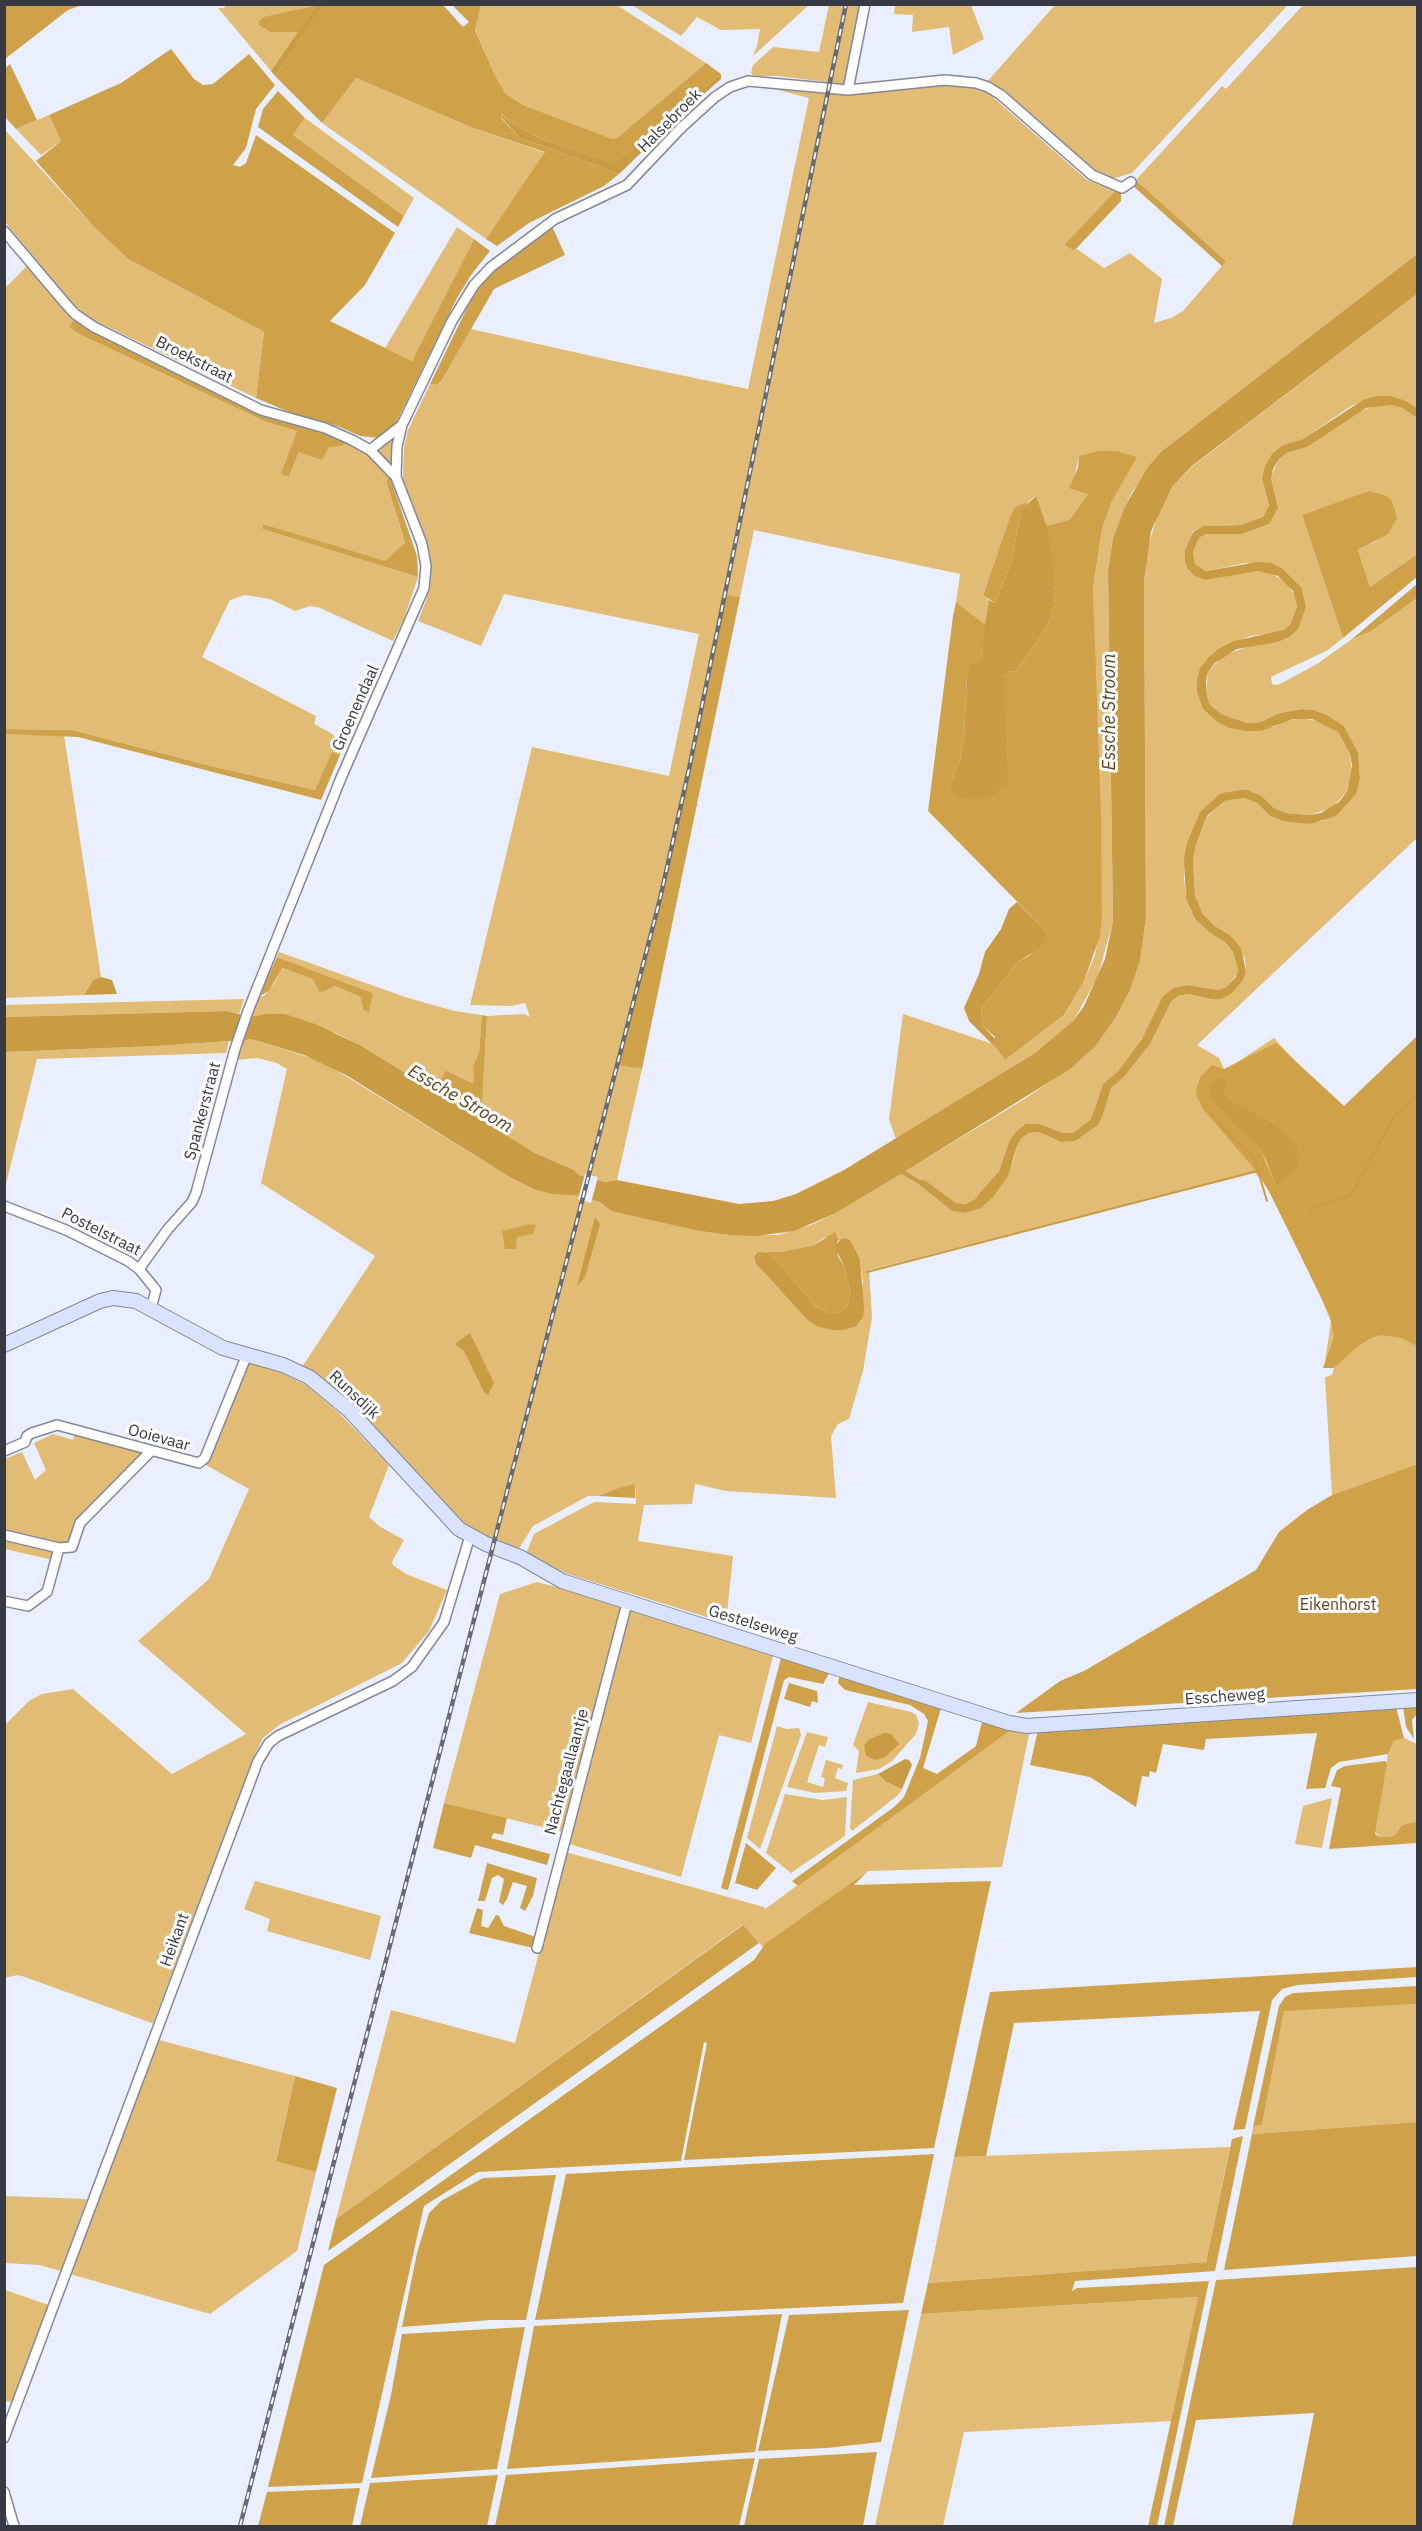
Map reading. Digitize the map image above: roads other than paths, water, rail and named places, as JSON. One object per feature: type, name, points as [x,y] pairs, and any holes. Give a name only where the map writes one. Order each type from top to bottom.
[{"type":"street","points":[[848,90],[865,4]]},
{"type":"street","name":"Halsebroek","points":[[396,477],[402,425],[460,305],[484,274],[555,219],[627,185],[687,122],[730,87],[748,81],[848,90],[962,80],[988,87],[1001,95],[1092,175],[1122,188],[1131,182]]},
{"type":"street","name":"Broekstraat","points":[[4,231],[75,314],[94,327],[261,410],[325,428],[352,440],[370,450],[396,477]]},
{"type":"street","points":[[370,450],[402,425]]},
{"type":"street","name":"Groenendaal","points":[[275,949],[341,777],[424,588],[426,566],[422,544],[396,477]]},
{"type":"street","name":"Spankerstraat","points":[[139,1269],[168,1229],[192,1202],[196,1193],[236,1046],[248,1011],[275,949]]},
{"type":"street","name":"Postelstraat","points":[[4,1206],[35,1216],[119,1255],[139,1269],[156,1290],[156,1298],[151,1308]]},
{"type":"street","name":"Runsdijk","points":[[4,1345],[100,1301],[124,1298],[151,1308],[209,1342],[246,1357],[292,1369],[321,1385],[369,1431],[459,1529],[470,1536]]},
{"type":"street","name":"Ooievaar","points":[[4,1451],[25,1442],[27,1436],[33,1433],[57,1425],[194,1463],[203,1461],[246,1357]]},
{"type":"street","points":[[4,1534],[59,1548],[72,1547],[80,1523],[151,1451]]},
{"type":"street","name":"Gestelseweg","points":[[470,1536],[520,1557],[577,1587],[1009,1723],[1034,1726]]},
{"type":"street","name":"Heikant","points":[[4,2438],[258,1761],[269,1743],[278,1736],[393,1681],[412,1667],[444,1622],[470,1536]]},
{"type":"street","points":[[4,1601],[28,1606],[47,1592],[59,1548]]},
{"type":"street","name":"Nachtegaallaantje","points":[[537,1948],[627,1603]]},
{"type":"street","name":"Esscheweg","points":[[1034,1726],[1418,1700]]},
{"type":"street","points":[[4,2492],[14,2526]]},
{"type":"waterway","points":[[1309,1209],[1351,1195],[1395,1115],[1418,1094]]},
{"type":"waterway","points":[[1209,1112],[1231,1137],[1250,1152],[1267,1201]]},
{"type":"waterway","points":[[867,1272],[1257,1171]]},
{"type":"railway","points":[[240,2526],[660,899],[689,769],[846,4]]},
{"type":"water label","name":"Essche Stroom","points":[[1110,712]]},
{"type":"water label","name":"Essche Stroom","points":[[460,1099]]},
{"type":"park label","name":"Eikenhorst","points":[[1338,1605]]}]
